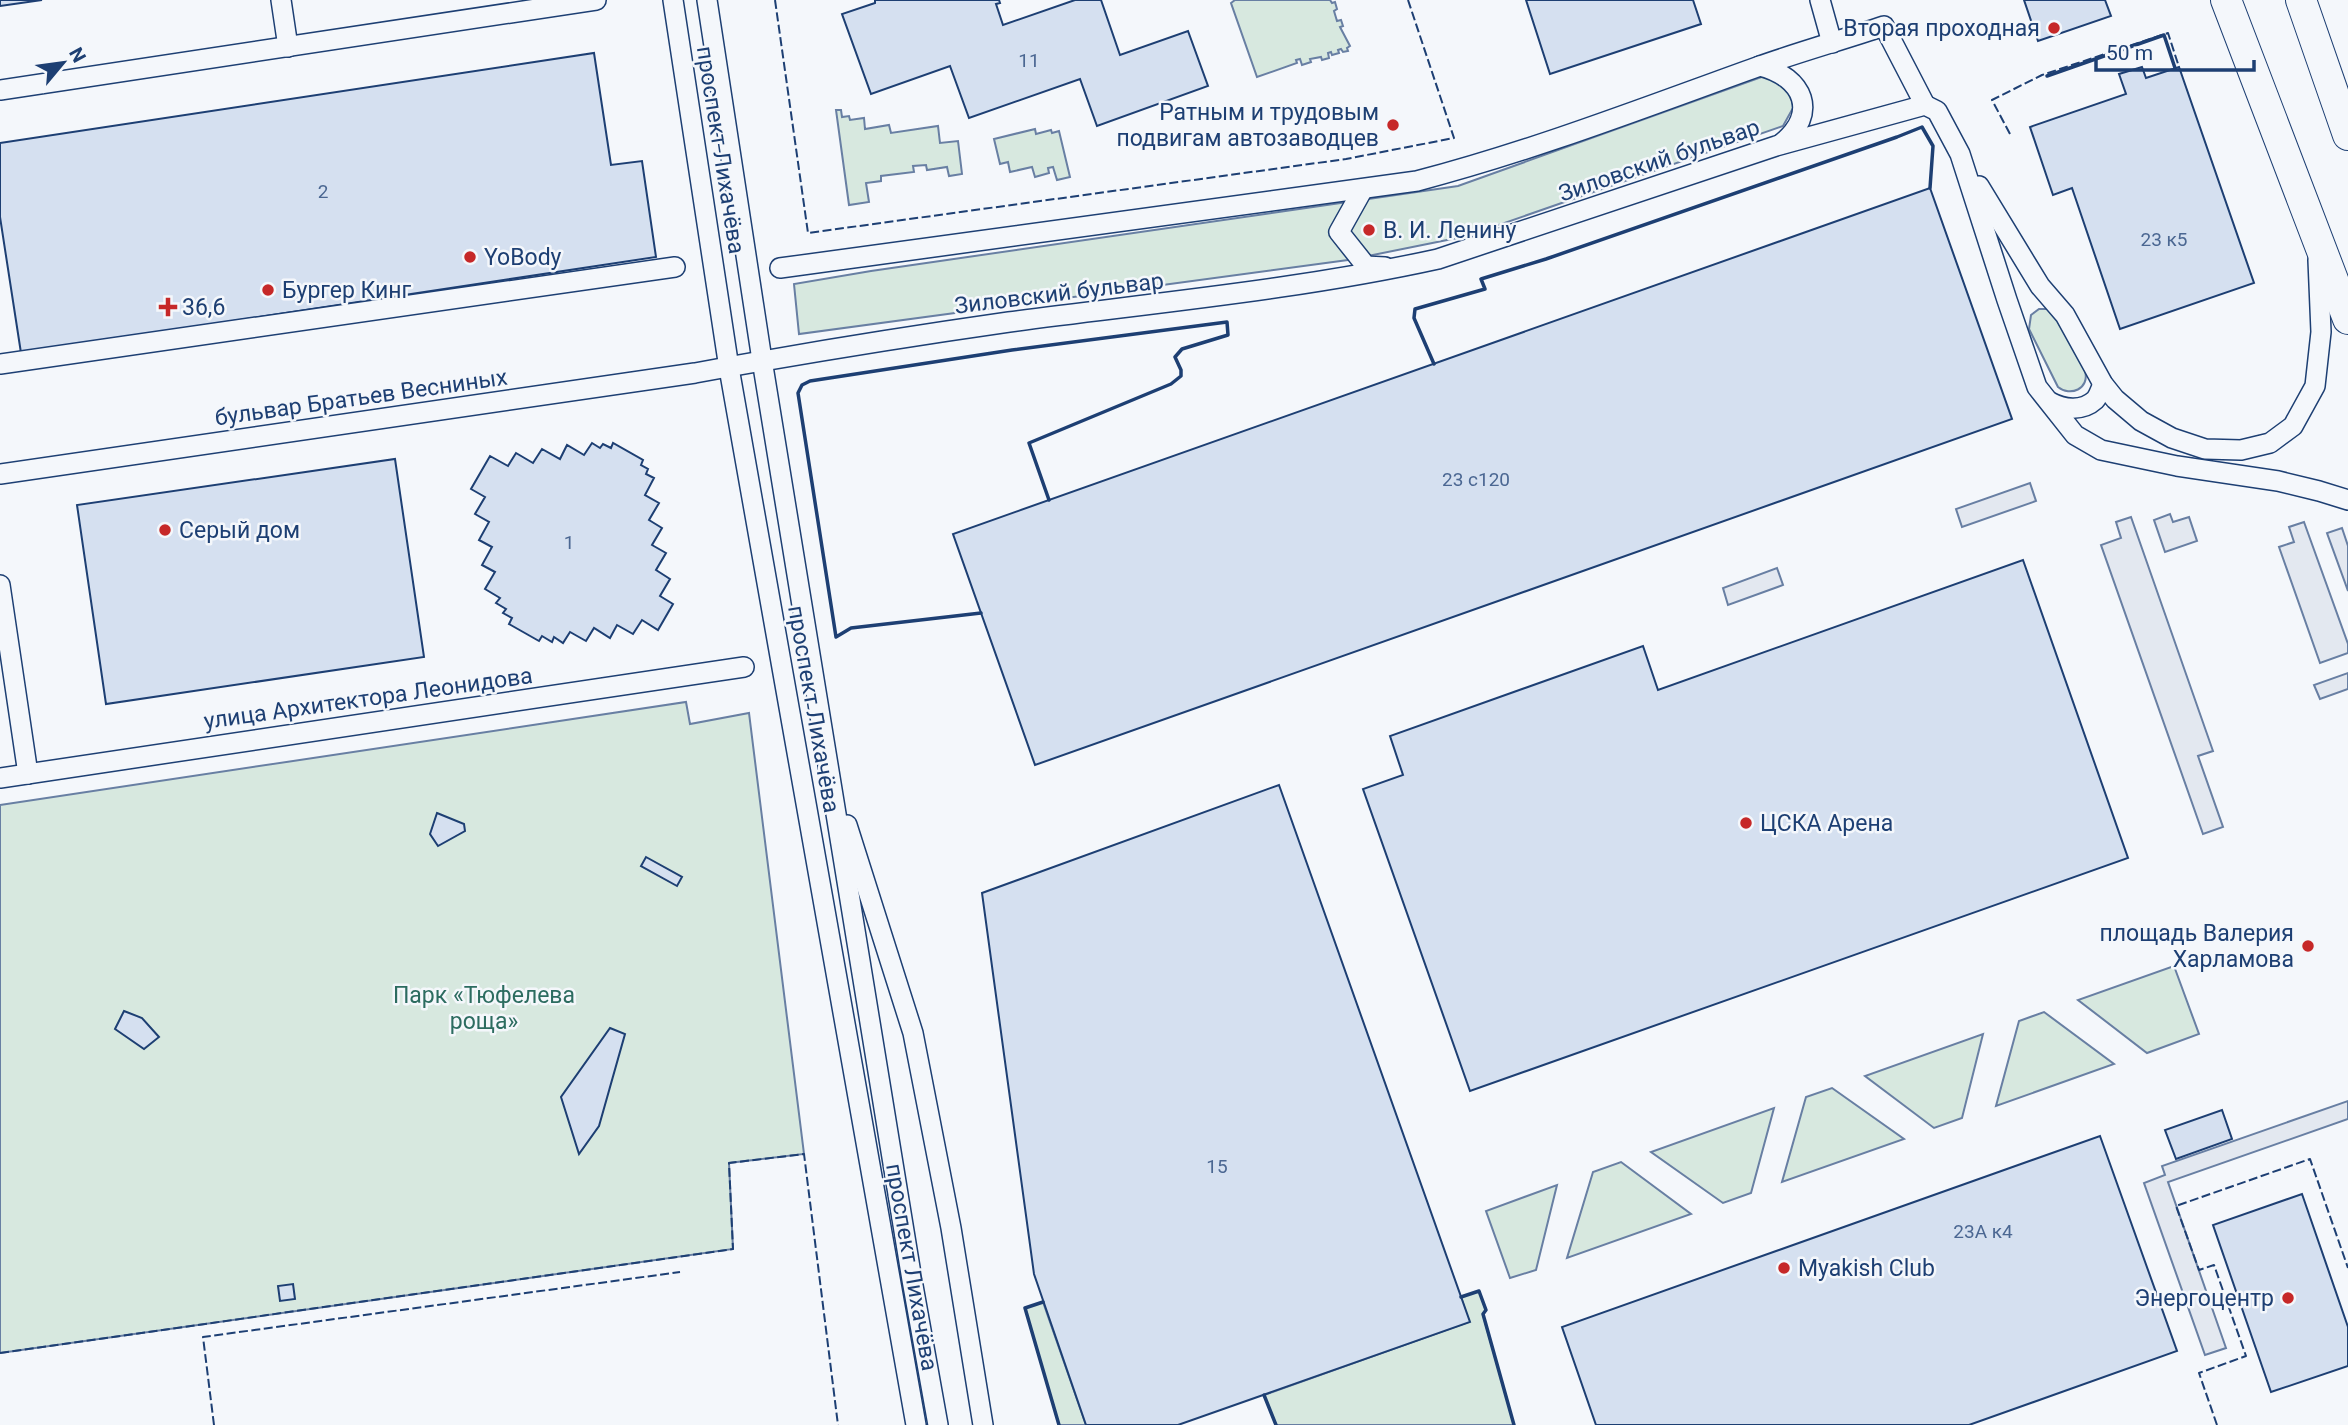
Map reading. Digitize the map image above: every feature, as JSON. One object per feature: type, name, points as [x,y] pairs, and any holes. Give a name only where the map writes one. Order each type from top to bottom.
[{"type":"main road","points":[[2226,0],[2348,319]]},
{"type":"main road","points":[[2301,0],[2348,135]]},
{"type":"street","points":[[281,0],[288,47]]},
{"type":"street","points":[[0,90],[596,0]]},
{"type":"street","name":"проспект Лихачёва","points":[[673,0],[729,368],[916,1425]]},
{"type":"street","name":"проспект Лихачёва","points":[[707,0],[762,360],[909,1266],[938,1425]]},
{"type":"street","points":[[1820,0],[1832,43]]},
{"type":"street","points":[[780,268],[1417,181],[1488,162],[1590,129],[1760,66],[1884,26],[2040,286],[2065,316],[2103,384],[2115,399],[2141,421],[2172,438],[2205,449],[2241,450],[2270,443],[2293,426],[2315,386],[2321,332],[2318,238]]},
{"type":"street","points":[[1760,66],[1776,70],[1791,80],[1802,104],[1800,122],[1793,135],[1780,145]]},
{"type":"street","name":"Зиловский бульвар","points":[[729,368],[762,360],[1010,322],[1173,303],[1438,259],[1780,145],[1931,108]]},
{"type":"street","points":[[1960,154],[2037,387],[2069,430],[2101,450],[2178,466],[2278,481],[2348,500]]},
{"type":"street","name":"Зиловский бульвар","points":[[1363,189],[1339,232],[1366,266],[1396,268]]},
{"type":"street","points":[[0,364],[674,267]]},
{"type":"street","points":[[2010,311],[2026,295],[2036,293],[2049,298]]},
{"type":"street","name":"бульвар Братьев Весниных","points":[[0,474],[729,368]]},
{"type":"street","points":[[2050,402],[2063,409],[2082,407],[2096,400],[2103,384]]},
{"type":"street","points":[[0,585],[28,774]]},
{"type":"street","name":"улица Архитектора Леонидова","points":[[0,778],[744,667]]},
{"type":"street","points":[[845,817],[913,1033],[951,1228],[983,1425]]},
{"type":"green space","points":[[1235,0],[1335,2],[1337,9],[1334,11],[1337,21],[1341,20],[1343,26],[1340,27],[1350,46],[1348,51],[1343,52],[1341,49],[1338,50],[1339,53],[1332,55],[1331,52],[1328,53],[1329,58],[1310,59],[1311,62],[1302,65],[1300,59],[1296,60],[1297,63],[1257,77],[1231,3]]},
{"type":"green space","points":[[1767,75],[1791,94],[1793,108],[1783,126],[1467,236],[1348,260],[799,334],[794,284],[1458,186]]},
{"type":"green space","points":[[836,110],[841,110],[842,117],[849,116],[850,120],[864,118],[865,129],[889,125],[891,133],[938,126],[940,143],[958,141],[962,174],[949,176],[947,167],[927,170],[926,165],[913,166],[914,172],[881,176],[881,181],[866,183],[869,202],[849,205]]},
{"type":"green space","points":[[1035,129],[1036,134],[1059,131],[1070,177],[1057,180],[1053,167],[1048,168],[1049,173],[1035,177],[1032,167],[1010,172],[1008,162],[1000,164],[994,139]]},
{"type":"green space","points":[[2039,309],[2053,312],[2079,357],[2086,377],[2078,390],[2068,391],[2058,387],[2029,329],[2031,315]]},
{"type":"green space","name":"Парк «Тюфелева роща»","points":[[686,702],[690,724],[749,713],[804,1154],[729,1163],[733,1249],[0,1353],[0,805]]},
{"type":"green space","points":[[2174,966],[2199,1034],[2147,1053],[2078,1000]]},
{"type":"green space","points":[[2044,1012],[2114,1064],[1996,1106],[2019,1021]]},
{"type":"green space","points":[[1983,1034],[1962,1118],[1934,1128],[1865,1076]]},
{"type":"green space","points":[[1832,1088],[1904,1139],[1782,1182],[1806,1097]]},
{"type":"green space","points":[[1774,1108],[1751,1193],[1723,1203],[1651,1152]]},
{"type":"green space","points":[[1621,1162],[1691,1214],[1567,1258],[1593,1172]]},
{"type":"green space","points":[[1557,1185],[1536,1270],[1510,1278],[1486,1211]]},
{"type":"green space","points":[[1479,1291],[1486,1310],[1483,1315],[1514,1425],[1276,1425],[1264,1395],[1469,1322],[1461,1297]]},
{"type":"green space","points":[[1043,1302],[1086,1425],[1059,1425],[1025,1308]]},
{"type":"shaded area","points":[[2030,483],[2036,501],[1962,527],[1956,509]]},
{"type":"shaded area","points":[[2170,514],[2173,522],[2189,517],[2197,541],[2165,552],[2154,520]]},
{"type":"shaded area","points":[[2131,517],[2213,751],[2198,756],[2223,827],[2203,834],[2101,545],[2121,538],[2116,522]]},
{"type":"shaded area","points":[[2304,522],[2348,644],[2348,653],[2320,663],[2279,547],[2294,542],[2289,527]]},
{"type":"shaded area","points":[[2342,528],[2348,546],[2348,591],[2327,533]]},
{"type":"shaded area","points":[[1777,568],[1783,585],[1728,605],[1723,588]]},
{"type":"shaded area","points":[[2348,673],[2348,689],[2320,699],[2314,685]]},
{"type":"shaded area","points":[[2348,1101],[2348,1119],[2168,1182],[2226,1348],[2205,1355],[2144,1183],[2165,1175],[2162,1166]]},
{"type":"building","points":[[0,0],[42,0],[0,6]]},
{"type":"building","points":[[875,0],[999,0],[1000,3],[996,4],[1003,25],[1075,0],[1101,0],[1120,55],[1188,31],[1208,86],[1097,126],[1080,79],[969,118],[950,66],[871,94],[842,14],[875,3]]},
{"type":"building","points":[[1526,0],[1693,0],[1701,24],[1550,74]]},
{"type":"building","name":"Вторая проходная","points":[[2024,0],[2105,0],[2111,16],[2038,41]]},
{"type":"building","points":[[594,53],[611,165],[642,161],[656,257],[21,353],[0,217],[0,143]]},
{"type":"building","points":[[2142,67],[2146,78],[2179,67],[2254,283],[2120,329],[2072,188],[2053,195],[2030,127],[2126,94],[2119,74]]},
{"type":"building","points":[[1930,188],[2012,419],[1035,765],[953,534]]},
{"type":"building","points":[[592,443],[600,448],[603,444],[611,448],[613,443],[643,460],[641,465],[648,469],[646,474],[654,478],[645,495],[659,503],[649,520],[662,528],[652,545],[666,553],[656,570],[670,579],[660,596],[673,604],[658,630],[642,620],[633,634],[617,625],[610,638],[594,628],[586,641],[570,632],[563,643],[554,637],[552,642],[542,636],[539,641],[509,624],[512,618],[503,613],[506,609],[496,603],[500,598],[485,589],[495,572],[482,565],[492,547],[479,540],[489,522],[475,514],[485,497],[471,489],[490,456],[508,466],[516,453],[533,463],[542,449],[560,459],[567,445],[584,455]]},
{"type":"building","points":[[395,459],[424,657],[106,704],[77,505]]},
{"type":"building","name":"ЦСКА Арена","points":[[2023,560],[2128,858],[1470,1091],[1363,789],[1403,775],[1390,736],[1643,646],[1658,690]]},
{"type":"building","points":[[1279,785],[1470,1322],[1178,1425],[1086,1425],[1034,1274],[982,893]]},
{"type":"building","points":[[437,813],[464,824],[465,831],[438,846],[430,834]]},
{"type":"building","points":[[646,857],[682,877],[677,886],[641,866]]},
{"type":"building","points":[[124,1011],[142,1018],[159,1037],[144,1049],[115,1029]]},
{"type":"building","points":[[610,1028],[625,1034],[599,1126],[579,1154],[561,1097]]},
{"type":"building","points":[[2222,1110],[2232,1139],[2176,1159],[2165,1130]]},
{"type":"building","points":[[2100,1136],[2177,1351],[1969,1425],[1596,1425],[1562,1327]]},
{"type":"building","name":"Энергоцентр","points":[[2302,1194],[2348,1327],[2348,1366],[2271,1392],[2213,1225]]},
{"type":"building","points":[[293,1284],[295,1299],[280,1301],[278,1286]]},
{"type":"fence","points":[[775,0],[808,233],[1346,159],[1454,138],[1408,0]]},
{"type":"fence","points":[[2010,134],[1992,100],[2042,75],[2168,33],[2179,67]]},
{"type":"fence","points":[[0,1353],[733,1249],[729,1163],[804,1154],[838,1425]]},
{"type":"fence","points":[[2217,1425],[2199,1373],[2246,1356],[2214,1265],[2199,1270],[2176,1206],[2310,1159],[2348,1268]]},
{"type":"fence","points":[[214,1425],[203,1337],[680,1272]]},
{"type":"wall","points":[[2047,76],[2164,35],[2175,68]]},
{"type":"wall","points":[[1434,364],[1414,318],[1415,309],[1485,289],[1481,279],[1546,259],[1922,127],[1933,146],[1930,188]]},
{"type":"wall","points":[[981,613],[851,628],[836,637],[798,393],[802,385],[810,381],[1012,350],[1227,322],[1228,335],[1182,349],[1175,357],[1181,376],[1171,384],[1029,443],[1049,500]]},
{"type":"wall","points":[[1461,1297],[1479,1291],[1514,1425]]},
{"type":"wall","points":[[1043,1302],[1025,1308],[1059,1425]]},
{"type":"wall","points":[[1264,1395],[1276,1425]]},
{"type":"place","name":"Вторая проходная","points":[[2054,28]]},
{"type":"place","name":"Ратным и трудовым подвигам автозаводцев","points":[[1393,125]]},
{"type":"place","name":"В. И. Ленину","points":[[1369,230]]},
{"type":"place","name":"YoBody","points":[[470,257]]},
{"type":"place","name":"Бургер Кинг","points":[[268,290]]},
{"type":"place","name":"36,6","points":[[168,307]]},
{"type":"place","name":"Серый дом","points":[[165,530]]},
{"type":"place","name":"ЦСКА Арена","points":[[1746,823]]},
{"type":"place","name":"площадь Валерия Харламова","points":[[2308,946]]},
{"type":"place","name":"Myakish Club","points":[[1784,1268]]},
{"type":"place","name":"Энергоцентр","points":[[2288,1298]]}]
